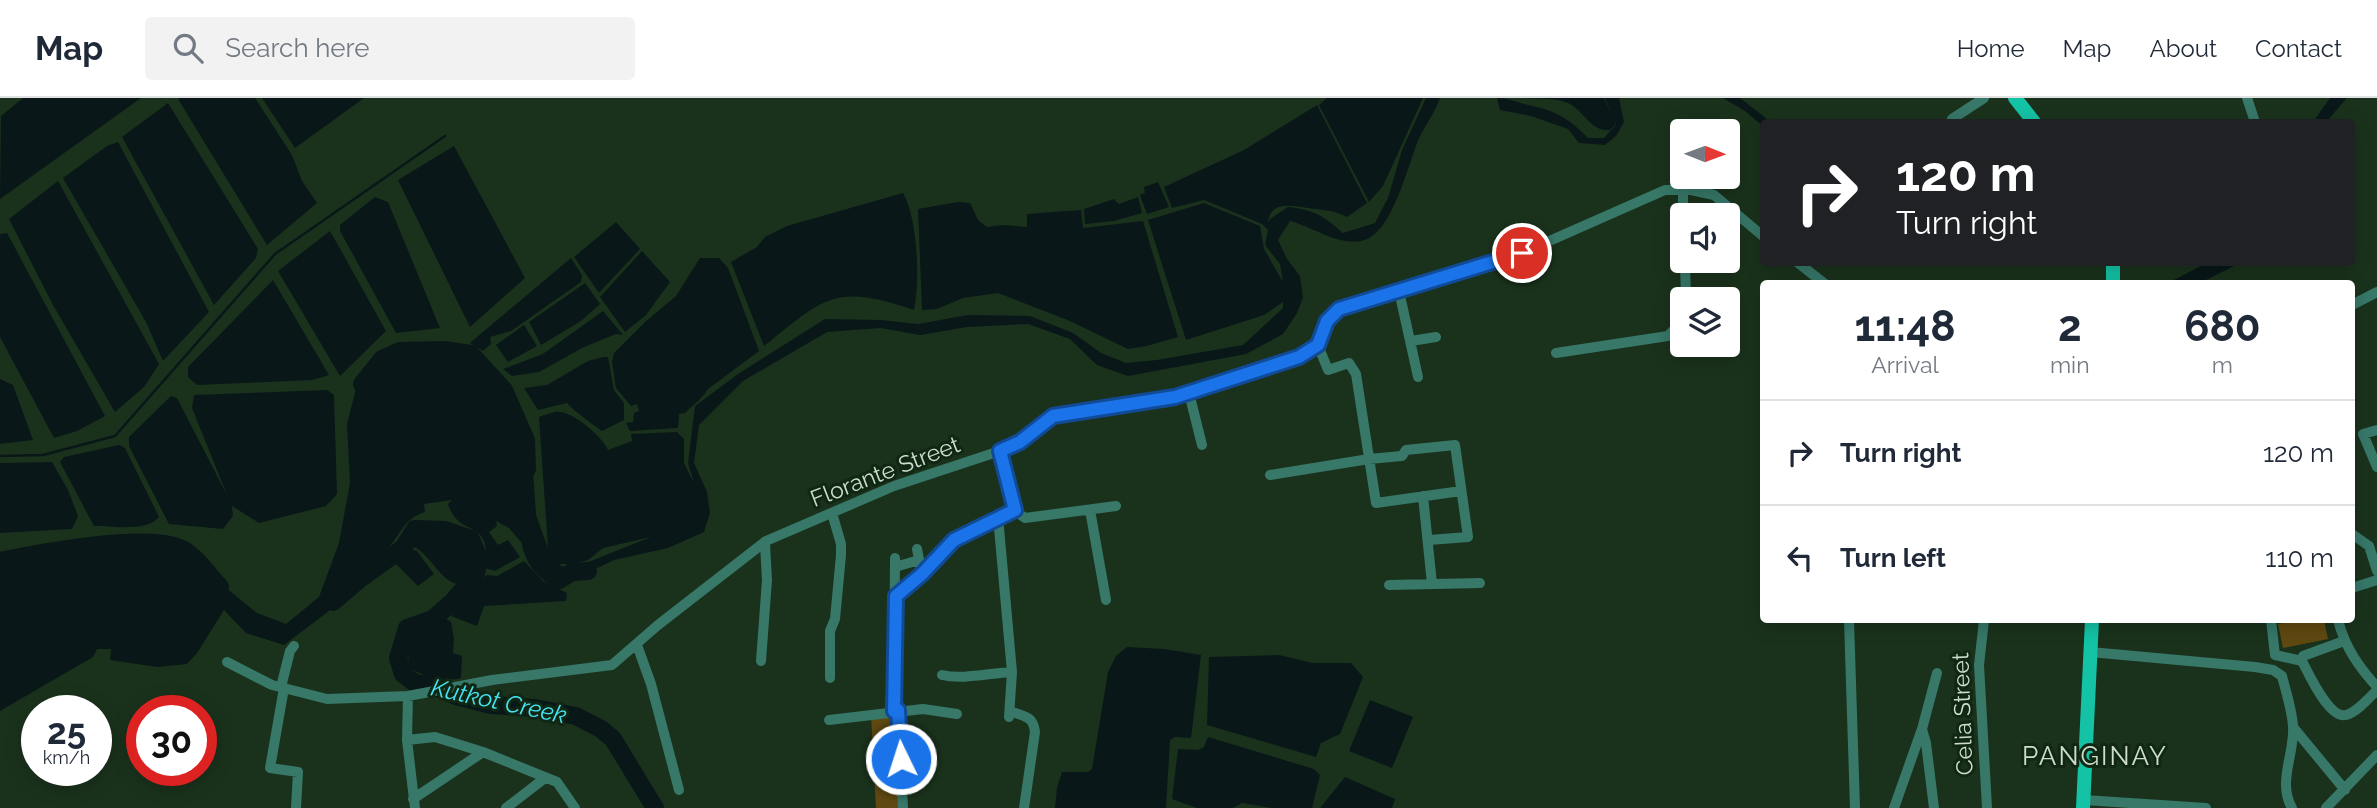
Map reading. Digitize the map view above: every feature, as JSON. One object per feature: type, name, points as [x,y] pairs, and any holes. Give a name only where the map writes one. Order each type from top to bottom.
[{"type":"main road","points":[[2015,98],[2032,119]]},
{"type":"main road","points":[[2083,804],[2092,623]]},
{"type":"street","points":[[1952,119],[1984,98]]},
{"type":"street","points":[[2247,98],[2254,119]]},
{"type":"street","points":[[1461,491],[1376,503],[1356,374],[1349,363],[1328,370],[1318,345],[1327,321],[1339,309],[1522,253],[1665,190],[1714,195],[1760,234]]},
{"type":"street","points":[[1682,190],[1683,203]]},
{"type":"street","points":[[1802,266],[1820,280]]},
{"type":"street","points":[[1399,291],[1418,377]]},
{"type":"street","points":[[2355,303],[2377,292]]},
{"type":"street","points":[[1556,353],[1670,334]]},
{"type":"street","points":[[1412,341],[1436,337]]},
{"type":"street","name":"Florante Street","points":[[227,662],[272,685],[327,699],[428,694],[492,680],[612,666],[658,625],[765,544],[832,513],[894,486],[1000,451],[1020,442],[1053,416],[1189,393],[1299,357],[1318,345]]},
{"type":"street","points":[[1189,393],[1202,445]]},
{"type":"street","points":[[2377,430],[2363,434],[2377,467]]},
{"type":"street","points":[[1270,475],[1402,456],[1406,450],[1455,445],[1468,537],[1429,540]]},
{"type":"street","points":[[1000,451],[1015,510],[1025,518],[1116,506]]},
{"type":"street","points":[[1423,496],[1432,584]]},
{"type":"street","points":[[896,596],[922,574],[946,545],[1015,510]]},
{"type":"street","points":[[1090,510],[1106,600]]},
{"type":"street","points":[[830,678],[830,631],[835,619],[841,555],[841,544],[832,513]]},
{"type":"street","points":[[998,517],[1012,671],[1009,714],[1031,719],[1035,732],[1024,808]]},
{"type":"street","points":[[2355,536],[2373,545],[2377,571]]},
{"type":"street","points":[[761,661],[767,580],[765,544]]},
{"type":"street","points":[[904,808],[896,711],[895,562],[918,555],[922,574]]},
{"type":"street","points":[[2355,587],[2377,580]]},
{"type":"street","points":[[1389,585],[1480,583]]},
{"type":"street","points":[[1849,623],[1855,808]]},
{"type":"street","name":"Celia Street","points":[[1984,623],[1979,665],[1987,808]]},
{"type":"street","points":[[2271,623],[2275,655],[2302,661]]},
{"type":"street","points":[[2339,623],[2344,641],[2377,689],[2344,716],[2336,714],[2316,687],[2302,661],[2307,653],[2324,650],[2344,641]]},
{"type":"street","points":[[637,645],[651,684],[679,790]]},
{"type":"street","points":[[294,646],[290,651],[282,688],[270,768],[298,772],[296,808]]},
{"type":"street","points":[[2090,652],[2273,670],[2282,676],[2293,727],[2285,786],[2292,808]]},
{"type":"street","points":[[942,675],[965,677],[1012,671]]},
{"type":"street","points":[[1894,808],[1922,729],[1937,673]]},
{"type":"street","points":[[408,696],[407,740],[414,804]]},
{"type":"street","points":[[829,720],[923,709],[957,714]]},
{"type":"street","points":[[2293,727],[2345,790]]},
{"type":"street","points":[[1922,729],[1934,808]]},
{"type":"street","points":[[407,740],[435,737],[483,752],[558,782],[575,808]]},
{"type":"street","points":[[414,804],[483,752]]},
{"type":"street","points":[[2326,808],[2377,755]]},
{"type":"street","points":[[506,808],[545,778]]},
{"type":"street","points":[[2083,804],[2206,808]]},
{"type":"shaded area","points":[[23,98],[141,98],[0,199],[1,116]]},
{"type":"shaded area","points":[[255,98],[292,155],[302,181],[317,203],[267,245],[178,99]]},
{"type":"shaded area","points":[[262,98],[364,98],[295,148]]},
{"type":"shaded area","points":[[1327,98],[1423,98],[1383,186],[1369,202],[1319,105]]},
{"type":"shaded area","points":[[1426,98],[1440,98],[1420,136],[1391,212],[1372,236],[1351,242],[1290,221],[1278,240],[1287,259],[1300,276],[1303,298],[1283,334],[1246,354],[1128,376],[1097,365],[1070,339],[1028,324],[967,327],[920,335],[881,328],[827,332],[743,381],[699,425],[694,463],[707,492],[710,513],[704,532],[668,548],[614,560],[581,576],[563,575],[520,541],[509,528],[496,521],[497,526],[489,532],[498,545],[508,540],[520,557],[495,571],[485,568],[484,541],[480,534],[453,515],[448,504],[452,500],[424,504],[425,512],[404,526],[391,545],[329,611],[284,645],[246,633],[224,610],[187,664],[157,667],[110,660],[111,649],[97,649],[93,657],[28,695],[21,695],[21,699],[0,711],[0,567],[118,543],[184,554],[257,613],[286,624],[319,597],[339,543],[350,483],[347,424],[358,381],[386,358],[433,351],[459,358],[510,398],[533,471],[536,515],[548,548],[539,417],[555,412],[569,415],[593,431],[608,450],[632,441],[631,434],[677,432],[684,439],[684,463],[694,483],[688,463],[695,406],[738,374],[825,319],[918,324],[968,315],[1030,316],[1073,333],[1101,353],[1126,363],[1243,345],[1283,308],[1283,302],[1264,315],[1186,340],[1148,220],[1204,203],[1260,226],[1264,249],[1283,282],[1280,264],[1265,245],[1268,230],[1262,224],[1204,200],[1172,208],[1164,187],[1244,150],[1317,105],[1367,203],[1347,217],[1328,211],[1283,206],[1273,211],[1268,223],[1288,207],[1318,215],[1343,233],[1375,223],[1388,198],[1402,150]],"holes":[[[651,537],[586,563],[563,567],[559,564],[588,560],[603,548]]]},
{"type":"shaded area","points":[[1497,98],[1551,112],[1566,119],[1588,138],[1604,138],[1616,125],[1605,98],[1619,98],[1624,122],[1616,136],[1605,145],[1579,143],[1568,129],[1531,116],[1500,110]]},
{"type":"shaded area","points":[[1527,98],[1604,98],[1616,124],[1610,130],[1603,130],[1564,101]]},
{"type":"shaded area","points":[[1723,98],[1740,98],[1767,119],[1760,119],[1760,124]]},
{"type":"shaded area","points":[[2330,98],[2347,98],[2329,119],[2315,119]]},
{"type":"shaded area","points":[[168,103],[258,249],[256,258],[214,305],[122,137]]},
{"type":"shaded area","points":[[118,142],[209,312],[163,361],[146,322],[63,178],[107,146]]},
{"type":"shaded area","points":[[454,146],[525,278],[470,327],[398,180]]},
{"type":"shaded area","points":[[58,181],[159,364],[144,387],[115,412],[53,305],[9,219]]},
{"type":"shaded area","points":[[1158,182],[1169,207],[1147,214],[1140,195],[1145,193],[1144,187]]},
{"type":"shaded area","points":[[903,193],[915,234],[917,283],[914,310],[866,297],[832,300],[802,316],[764,346],[731,262],[757,247],[765,237],[787,226]]},
{"type":"shaded area","points":[[375,197],[388,202],[440,328],[396,333],[340,231],[340,225]]},
{"type":"shaded area","points":[[1138,197],[1142,213],[1114,221],[1085,224],[1084,209],[1114,199],[1119,204]]},
{"type":"shaded area","points":[[958,202],[970,203],[978,220],[987,227],[1027,227],[1027,214],[1081,210],[1083,228],[1143,221],[1178,337],[1128,349],[1070,321],[998,293],[963,298],[937,309],[922,310],[918,209]]},
{"type":"shaded area","points":[[616,222],[640,249],[599,293],[574,257]]},
{"type":"shaded area","points":[[330,231],[386,331],[340,376],[278,271]]},
{"type":"shaded area","points":[[7,233],[105,416],[77,431],[54,438],[0,337],[0,234]]},
{"type":"shaded area","points":[[642,251],[670,282],[646,315],[625,332],[600,297]]},
{"type":"shaded area","points":[[571,258],[582,275],[581,282],[511,331],[490,337],[491,344],[483,351],[470,343]]},
{"type":"shaded area","points":[[700,258],[719,258],[728,268],[759,351],[708,389],[685,413],[679,414],[678,428],[630,431],[626,423],[633,422],[634,413],[639,411],[637,404],[631,406],[616,388],[612,362],[614,353],[676,296]]},
{"type":"shaded area","points":[[2201,266],[2234,266],[2206,280],[2174,280]]},
{"type":"shaded area","points":[[273,280],[329,375],[312,380],[197,385],[188,377],[188,367]]},
{"type":"shaded area","points":[[585,283],[600,304],[581,321],[541,345],[529,322]]},
{"type":"shaded area","points":[[603,311],[623,335],[616,334],[584,347],[539,372],[512,376],[503,369],[543,354]]},
{"type":"shaded area","points":[[524,325],[537,346],[508,362],[496,345]]},
{"type":"shaded area","points":[[608,357],[614,390],[624,403],[624,420],[602,431],[567,403],[538,410],[524,388],[547,385],[588,361]]},
{"type":"shaded area","points":[[0,379],[13,385],[33,440],[0,444]]},
{"type":"shaded area","points":[[327,390],[334,395],[337,494],[326,506],[259,523],[232,506],[233,516],[223,529],[169,524],[129,446],[129,437],[171,396],[177,398],[227,495],[192,408],[194,395]]},
{"type":"shaded area","points":[[119,445],[125,448],[159,517],[146,525],[94,526],[60,462],[64,457]]},
{"type":"shaded area","points":[[52,462],[68,490],[78,516],[72,529],[0,533],[0,463]]},
{"type":"shaded area","points":[[422,535],[444,536],[461,541],[471,553],[473,575],[462,585],[447,579],[417,548],[409,545]]},
{"type":"shaded area","points":[[409,549],[417,551],[434,574],[418,586],[394,562]]},
{"type":"shaded area","points":[[524,561],[543,581],[567,593],[566,601],[484,606],[477,626],[451,616],[487,575],[497,576]]},
{"type":"shaded area","points":[[445,618],[451,622],[453,653],[462,656],[461,678],[434,678],[409,668],[411,636]]},
{"type":"shaded area","points":[[2325,623],[2328,639],[2283,648],[2278,624]]},
{"type":"shaded area","points":[[1127,647],[1201,655],[1191,738],[1175,737],[1170,740],[1166,808],[1055,808],[1062,772],[1088,772],[1092,769],[1108,672],[1116,656]]},
{"type":"shaded area","points":[[1279,655],[1313,663],[1351,663],[1363,677],[1340,734],[1321,743],[1316,757],[1207,725],[1209,657]]},
{"type":"shaded area","points":[[1370,700],[1413,717],[1392,768],[1349,751]]},
{"type":"shaded area","points":[[891,713],[899,808],[876,808],[871,715]]},
{"type":"shaded area","points":[[1208,737],[1314,769],[1320,775],[1312,808],[1272,808],[1242,803],[1233,808],[1197,808],[1172,799],[1178,749],[1198,750],[1204,747]]},
{"type":"shaded area","points":[[1345,777],[1395,799],[1392,808],[1320,808]]},
{"type":"waterway","points":[[0,456],[43,455],[115,436],[275,254],[445,136]]},
{"type":"waterway","points":[[362,384],[382,359],[400,351],[443,350],[471,354],[504,390],[526,440],[527,469]]},
{"type":"waterway","name":"Kutkot Creek","points":[[333,602],[403,548],[415,529],[445,530],[471,539],[479,558],[476,575],[433,619],[407,628],[398,658],[403,674],[415,683],[432,685],[456,696],[491,705],[535,708],[576,716],[601,729],[613,739],[655,808]]},
{"type":"waterway","points":[[529,529],[536,559],[559,580],[572,572],[588,571]]},
{"type":"waterway","points":[[0,561],[119,543],[166,544],[187,552],[220,587]]},
{"type":"district","name":"PANGINAY","points":[[2095,756]]},
{"type":"route","points":[[901,759],[898,710],[894,711],[896,596],[922,574],[946,545],[1015,510],[1000,451],[1020,442],[1053,416],[1175,397],[1299,357],[1318,345],[1327,321],[1339,309],[1522,253]]}]
